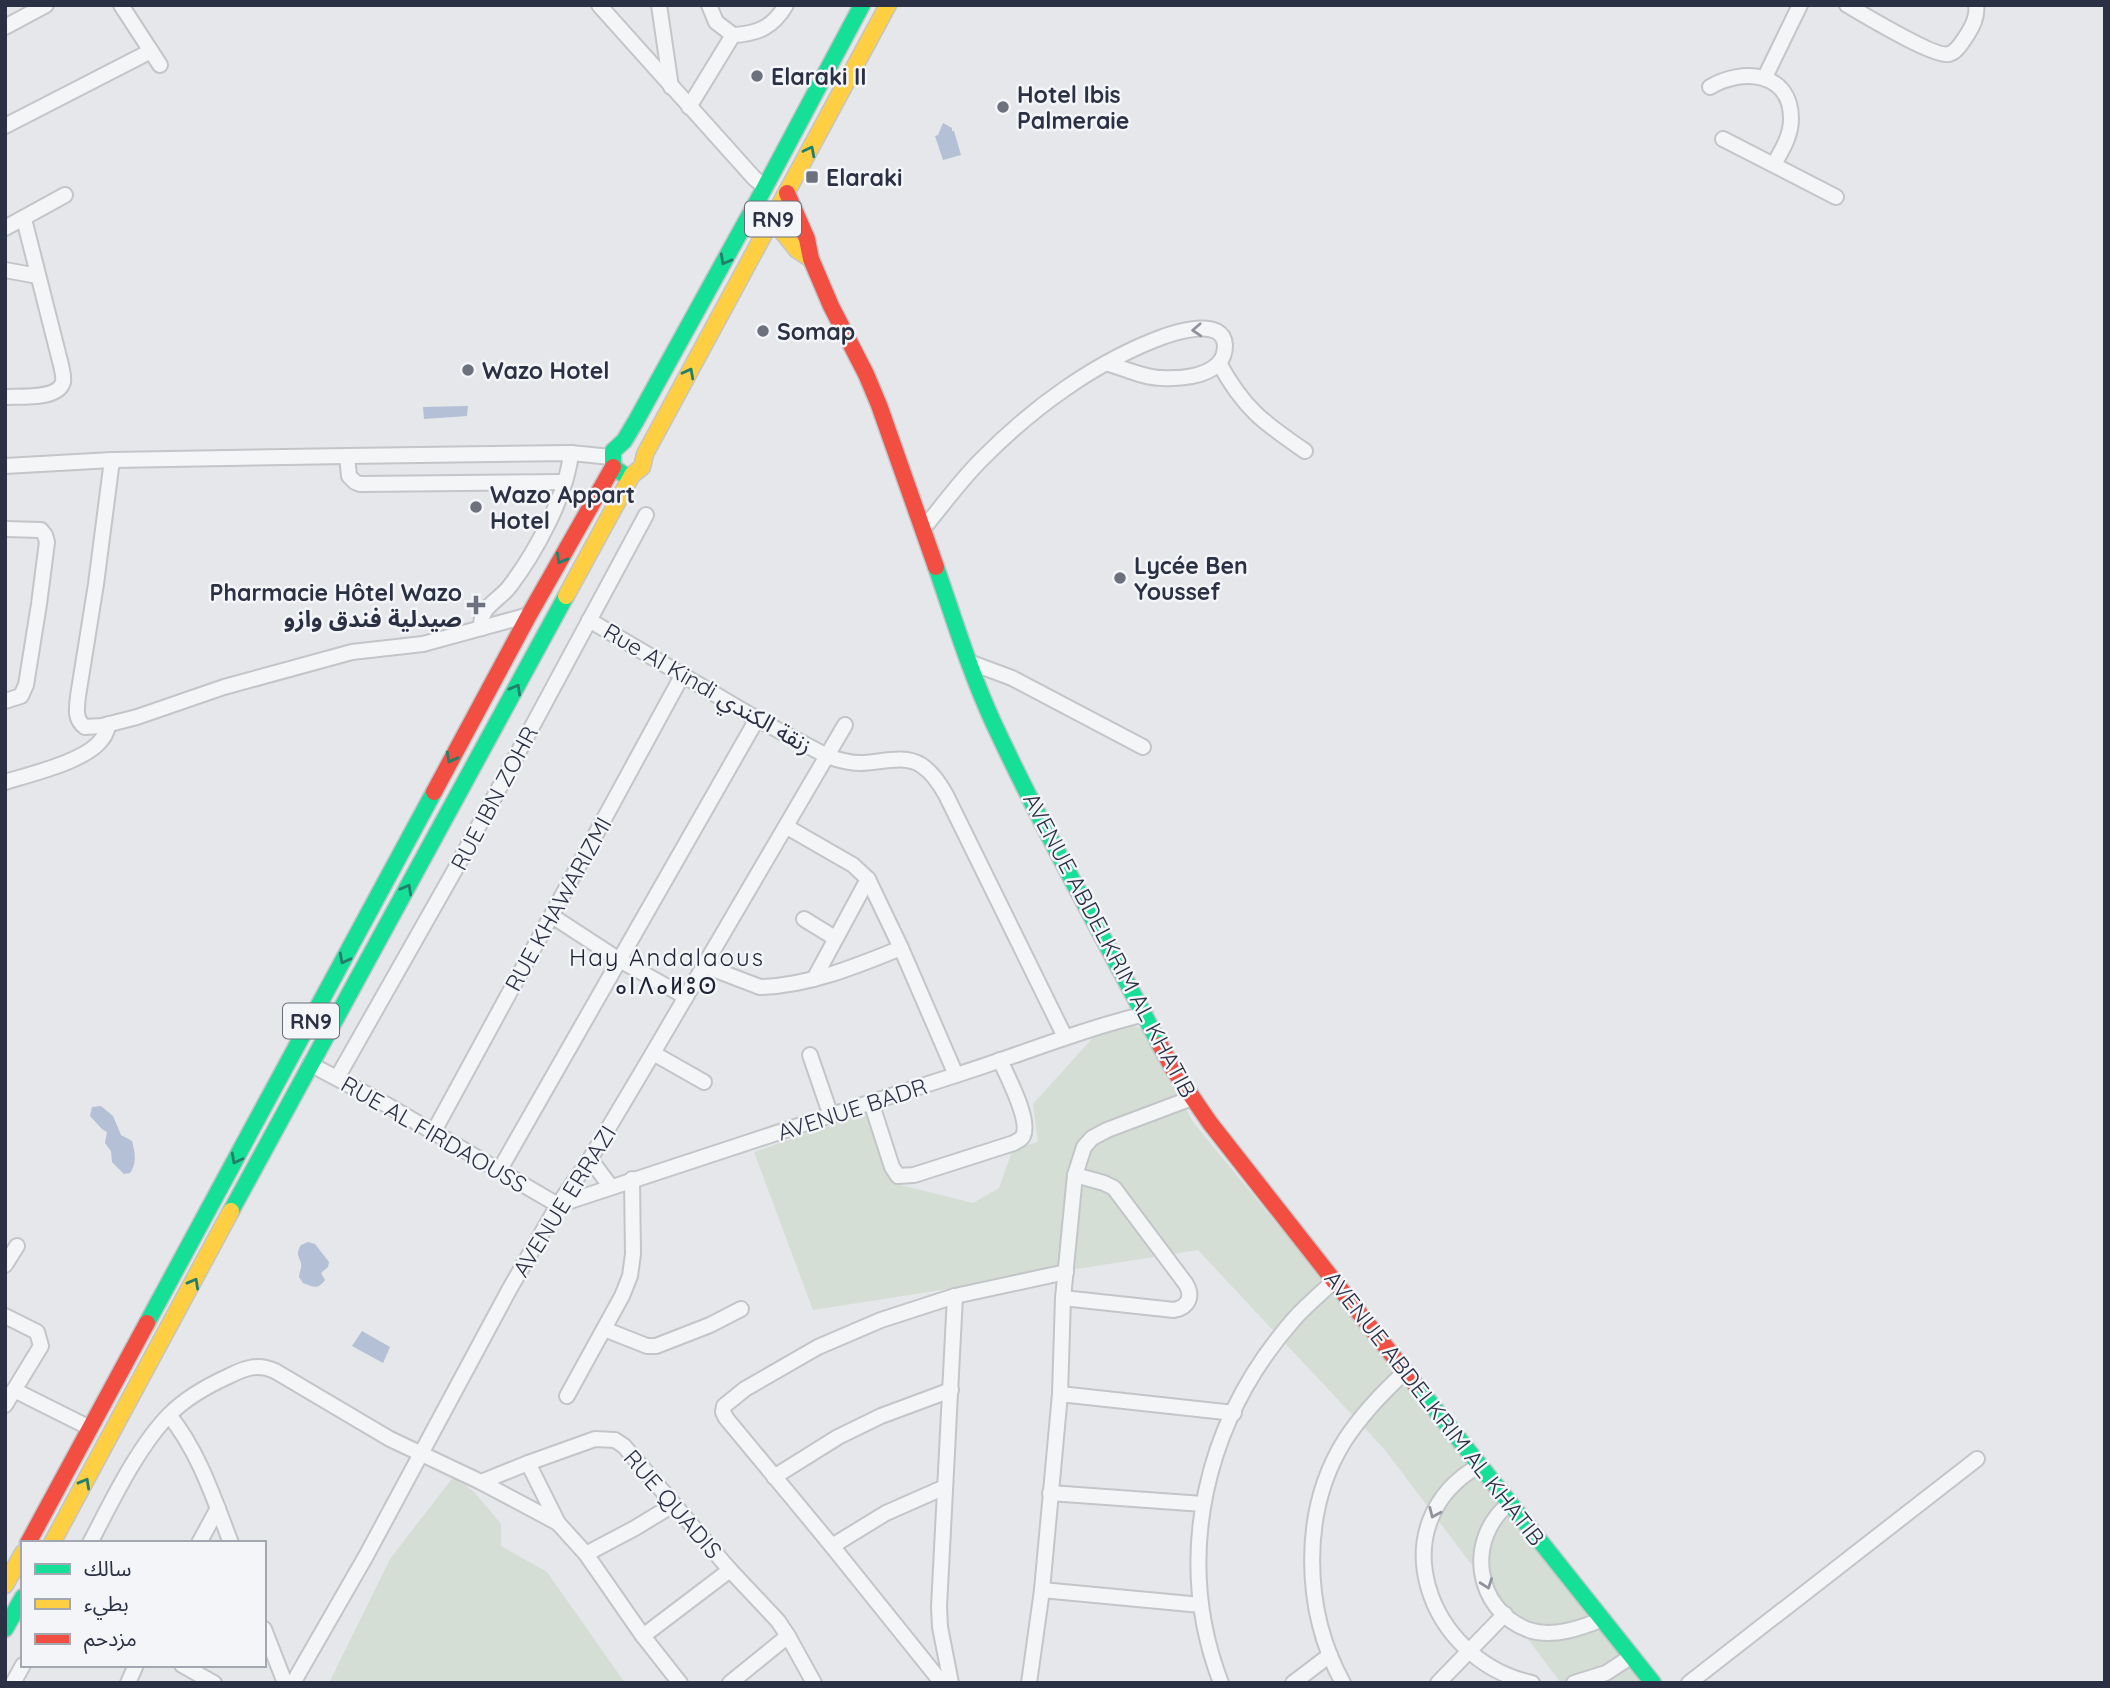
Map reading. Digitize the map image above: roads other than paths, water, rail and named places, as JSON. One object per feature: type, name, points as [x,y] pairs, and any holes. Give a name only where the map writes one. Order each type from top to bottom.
[{"type":"main road","name":"RN9","points":[[29,1541],[612,462],[615,447],[624,441],[862,5]]},
{"type":"main road","name":"RN9","points":[[53,1541],[632,475],[644,465],[645,454],[888,5]]},
{"type":"main road","name":"AVENUE ABDELKRIM AL KHATIB","points":[[787,193],[831,306],[879,405],[969,662],[992,719],[1173,1069],[1192,1098],[1334,1281],[1653,1683]]},
{"type":"main road","name":"AVENUE ABDELKRIM AL KHATIB","points":[[773,220],[797,250],[811,259]]},
{"type":"main road","points":[[624,441],[640,445],[645,454]]},
{"type":"main road","points":[[612,462],[621,474],[632,475]]},
{"type":"main road","points":[[5,1585],[21,1557]]},
{"type":"main road","points":[[5,1629],[21,1601]]},
{"type":"street","points":[[5,27],[46,5]]},
{"type":"street","points":[[121,5],[160,65]]},
{"type":"street","points":[[599,5],[689,107],[765,187]]},
{"type":"street","points":[[659,5],[671,87]]},
{"type":"street","points":[[709,5],[716,22],[733,34],[764,29],[780,15],[786,5]]},
{"type":"street","points":[[1765,77],[1800,5]]},
{"type":"street","points":[[1847,5],[1931,50],[1947,55],[1955,52],[1970,32],[1975,20],[1976,5]]},
{"type":"street","points":[[689,107],[733,34]]},
{"type":"street","points":[[5,126],[151,51]]},
{"type":"street","points":[[1710,87],[1733,77],[1765,77],[1776,84],[1785,95],[1791,117],[1788,139],[1774,164]]},
{"type":"street","points":[[1723,139],[1836,197]]},
{"type":"street","points":[[5,228],[65,195]]},
{"type":"street","points":[[5,397],[43,396],[55,391],[62,384],[61,365],[23,219]]},
{"type":"street","points":[[5,270],[38,276]]},
{"type":"street","points":[[923,530],[960,483],[1009,433],[1054,397],[1106,363],[1168,335],[1192,328],[1215,331],[1224,340],[1225,348],[1219,363],[1196,375],[1161,379],[1106,363]]},
{"type":"street","points":[[1219,363],[1241,400],[1306,450]]},
{"type":"street","points":[[5,466],[113,460],[572,453],[612,462]]},
{"type":"street","points":[[482,628],[484,611],[504,594],[531,556],[548,523],[572,453]]},
{"type":"street","points":[[347,456],[349,476],[360,484],[564,482]]},
{"type":"street","points":[[113,460],[76,712],[78,720],[85,727],[137,717],[224,687],[352,652],[423,644],[529,615]]},
{"type":"street","name":"RUE IBN ZOHR","points":[[337,1078],[463,856],[646,516]]},
{"type":"street","points":[[5,529],[41,530],[47,542],[26,685],[21,696],[5,701]]},
{"type":"street","name":"Rue Al Kindi زنقة الكندي","points":[[589,620],[757,719],[827,756],[862,763],[909,760],[920,764],[938,782],[1065,1037]]},
{"type":"street","points":[[969,662],[1012,678],[1143,747]]},
{"type":"street","name":"RUE KHAWARIZMI","points":[[433,1133],[683,674]]},
{"type":"street","points":[[499,1171],[757,719]]},
{"type":"street","points":[[5,782],[51,768],[87,752],[101,741],[110,724]]},
{"type":"street","name":"AVENUE ERRAZI","points":[[293,1683],[366,1556],[509,1290],[705,966],[845,725]]},
{"type":"street","points":[[787,827],[853,866],[868,879],[956,1075]]},
{"type":"street","points":[[814,979],[868,879]]},
{"type":"street","points":[[552,916],[621,961],[686,997]]},
{"type":"street","points":[[804,919],[835,938]]},
{"type":"street","points":[[705,966],[760,987],[814,979],[901,948]]},
{"type":"street","name":"AVENUE BADR","points":[[558,1205],[1065,1037],[1145,1014]]},
{"type":"street","points":[[653,1053],[704,1082]]},
{"type":"street","points":[[810,1055],[831,1116]]},
{"type":"street","points":[[871,1102],[892,1167],[898,1175],[914,1175],[1014,1143],[1024,1135],[1024,1117],[1000,1060]]},
{"type":"street","name":"RUE AL FIRDAOUSS","points":[[310,1065],[558,1205]]},
{"type":"street","points":[[1029,1683],[1042,1590],[1060,1394],[1063,1298],[1075,1175],[1084,1147],[1092,1138],[1192,1098]]},
{"type":"street","points":[[590,1159],[611,1187]]},
{"type":"street","points":[[1063,1298],[1174,1310],[1186,1305],[1190,1296],[1186,1283],[1114,1188],[1075,1175]]},
{"type":"street","points":[[567,1396],[622,1296],[632,1266],[632,1179]]},
{"type":"street","points":[[5,1265],[17,1246]]},
{"type":"street","points":[[942,1683],[726,1418],[724,1406],[791,1363],[851,1331],[955,1296],[1066,1272]]},
{"type":"street","points":[[1221,1683],[1209,1650],[1201,1605],[1199,1567],[1203,1504],[1214,1461],[1234,1413],[1258,1368],[1297,1316],[1334,1281]]},
{"type":"street","points":[[951,1683],[939,1607],[955,1296]]},
{"type":"street","points":[[604,1329],[635,1342],[656,1346],[701,1329],[741,1309]]},
{"type":"street","points":[[5,1316],[37,1332],[41,1346],[5,1405]]},
{"type":"street","points":[[91,1541],[132,1467],[169,1415],[209,1384],[239,1370],[264,1367],[390,1439],[481,1482],[558,1523]]},
{"type":"street","points":[[1343,1683],[1319,1622],[1314,1587],[1313,1546],[1319,1506],[1329,1473],[1344,1442],[1377,1399],[1406,1371]]},
{"type":"street","points":[[14,1390],[90,1428]]},
{"type":"street","points":[[774,1476],[838,1437],[881,1416],[951,1390]]},
{"type":"street","points":[[1060,1394],[1234,1413]]},
{"type":"street","points":[[169,1415],[195,1454],[230,1541]]},
{"type":"street","name":"RUE QUADIS","points":[[481,1482],[596,1439],[615,1440],[625,1446],[673,1505],[778,1621],[814,1683]]},
{"type":"street","points":[[1689,1683],[1977,1459]]},
{"type":"street","points":[[528,1463],[558,1523],[586,1554],[643,1636],[680,1683]]},
{"type":"street","points":[[1480,1465],[1460,1478],[1438,1503],[1429,1525],[1425,1552],[1427,1580],[1436,1607],[1450,1632],[1468,1652],[1493,1669],[1532,1683]]},
{"type":"street","points":[[832,1546],[887,1513],[945,1487]]},
{"type":"street","points":[[1050,1493],[1203,1504]]},
{"type":"street","points":[[1510,1503],[1486,1530],[1480,1559],[1488,1590],[1505,1614],[1520,1625],[1538,1632],[1572,1629],[1603,1619]]},
{"type":"street","points":[[586,1554],[673,1505]]},
{"type":"street","points":[[201,1541],[218,1508]]},
{"type":"street","points":[[643,1636],[730,1570]]},
{"type":"street","points":[[1042,1590],[1201,1605]]},
{"type":"street","points":[[1438,1683],[1505,1614]]},
{"type":"street","points":[[266,1634],[285,1683]]},
{"type":"street","points":[[730,1683],[788,1636]]},
{"type":"street","points":[[1293,1683],[1330,1655]]},
{"type":"street","points":[[1574,1683],[1606,1673],[1632,1656]]},
{"type":"street","points":[[13,1683],[22,1667]]},
{"type":"street","points":[[128,1683],[135,1667]]},
{"type":"street","points":[[186,1667],[214,1683]]},
{"type":"water","points":[[943,123],[954,131],[961,155],[943,160],[935,136]]},
{"type":"water","points":[[468,406],[467,416],[424,419],[423,407]]},
{"type":"water","points":[[101,1106],[113,1116],[121,1135],[132,1141],[135,1154],[130,1173],[124,1174],[112,1162],[111,1151],[105,1143],[107,1132],[90,1116],[92,1107]]},
{"type":"water","points":[[308,1242],[315,1244],[329,1262],[328,1267],[321,1273],[325,1280],[316,1287],[303,1283],[299,1277],[301,1265],[298,1250]]},
{"type":"water","points":[[362,1331],[390,1347],[383,1363],[352,1346]]},
{"type":"place","name":"Elaraki II","points":[[757,76]]},
{"type":"place","name":"Hotel Ibis Palmeraie","points":[[1003,107]]},
{"type":"place","name":"Elaraki","points":[[812,177]]},
{"type":"place","name":"Somap","points":[[763,331]]},
{"type":"place","name":"Wazo Hotel","points":[[468,370]]},
{"type":"place","name":"Wazo Appart Hotel","points":[[476,507]]},
{"type":"place","name":"Lycée Ben Youssef","points":[[1120,578]]},
{"type":"place","name":"Pharmacie Hôtel Wazo صيدلية فندق وازو","points":[[476,605]]},
{"type":"district","name":"Hay Andalaous ⴰⵏⴷⴰⵍⵓⵙ","points":[[667,971]]}]
